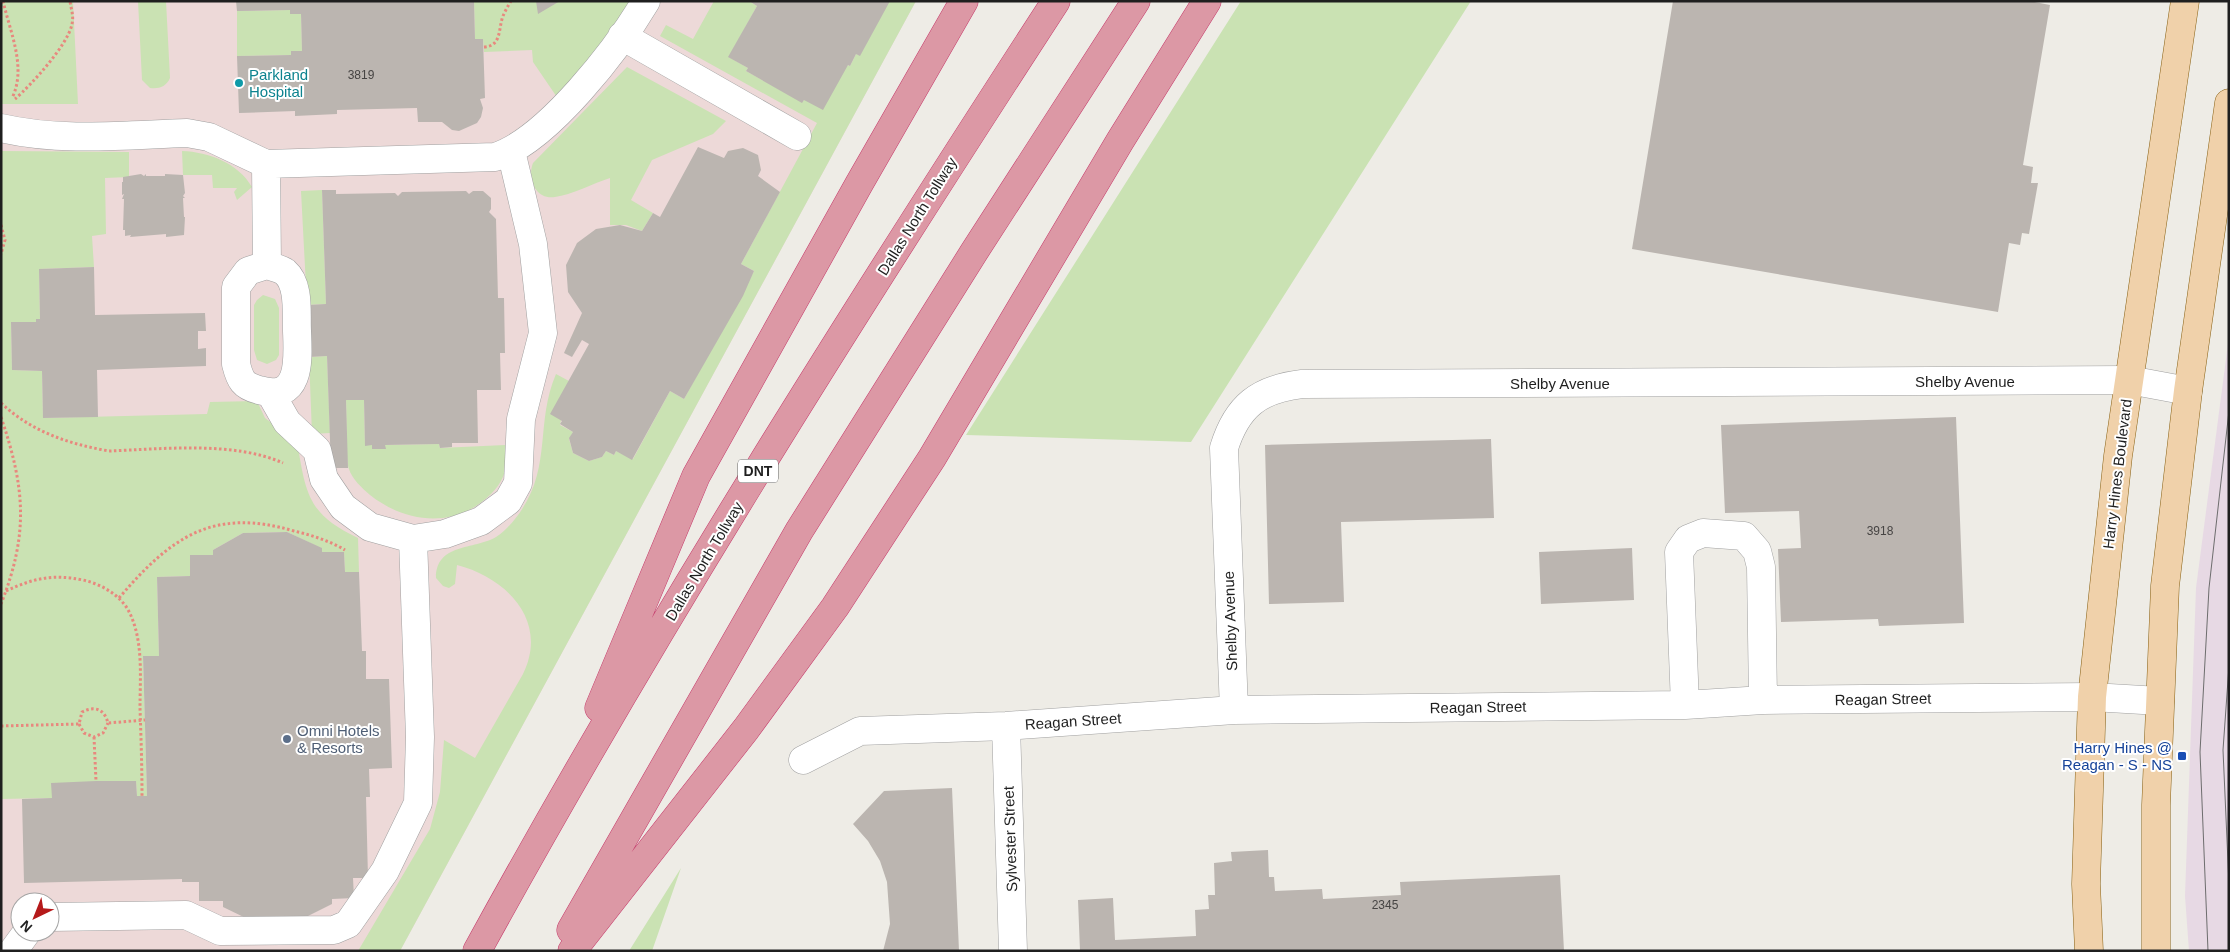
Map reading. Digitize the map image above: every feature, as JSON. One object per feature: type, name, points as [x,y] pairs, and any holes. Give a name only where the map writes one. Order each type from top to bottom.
[{"type":"highway","points":[[560,799],[696,476],[859,184],[964,1]]},
{"type":"highway","name":"Dallas North Tollway","points":[[477,951],[560,799],[740,501],[905,233],[1056,1]]},
{"type":"highway","points":[[559,951],[799,531],[974,252],[1136,1]]},
{"type":"highway","points":[[572,951],[746,729],[835,606],[932,458],[1120,141],[1207,1]]},
{"type":"main road","name":"Harry Hines Boulevard","points":[[2089,951],[2086,884],[2092,698],[2118,456],[2186,1]]},
{"type":"main road","points":[[2156,951],[2156,805],[2165,586],[2188,391],[2229,103]]},
{"type":"street","points":[[1,128],[52,135],[188,133],[209,138],[266,164],[495,157],[511,151],[564,106],[587,81],[646,1]]},
{"type":"street","points":[[622,36],[797,136]]},
{"type":"street","points":[[271,394],[286,422],[317,450],[324,479],[343,507],[370,527],[413,539],[444,534],[481,521],[508,501],[518,483],[521,419],[543,333],[533,244],[511,151]]},
{"type":"street","points":[[266,164],[267,265]]},
{"type":"street","points":[[267,265],[285,272],[295,289],[298,365],[294,379],[284,389],[271,394],[247,387],[239,375],[236,364],[236,287],[248,270],[267,265]]},
{"type":"street","name":"Shelby Avenue","points":[[1234,710],[1224,448],[1231,427],[1243,409],[1260,396],[1281,386],[1312,384],[2129,380],[2188,391]]},
{"type":"street","points":[[1685,705],[1679,552],[1688,539],[1704,533],[1744,536],[1757,551],[1761,567],[1763,700]]},
{"type":"street","points":[[60,917],[186,915],[220,931],[307,941],[348,924],[385,871],[418,803],[420,737],[413,539]]},
{"type":"street","name":"Reagan Street","points":[[803,760],[860,731],[1006,726],[1234,710],[1685,705],[1763,700],[2092,698],[2160,701]]},
{"type":"street","name":"Sylvester Street","points":[[1006,726],[1013,951]]},
{"type":"path","points":[[3,1],[18,68],[17,87],[9,104],[32,84],[67,37],[73,17],[70,1]]},
{"type":"path","points":[[484,47],[492,46],[498,39],[503,16],[511,1]]},
{"type":"path","points":[[1,226],[5,240],[1,254]]},
{"type":"path","points":[[1,403],[40,431],[64,441],[92,448],[109,451],[223,451],[260,455],[286,464]]},
{"type":"path","points":[[1,417],[14,455],[22,501],[19,544],[1,604]]},
{"type":"path","points":[[119,598],[142,572],[175,544],[191,534],[217,525],[256,522],[302,533],[347,551]]},
{"type":"path","points":[[6,591],[30,580],[65,576],[95,583],[119,598],[133,621],[139,647],[143,720],[142,796]]},
{"type":"path","points":[[91,707],[100,709],[108,723],[103,733],[94,737],[84,733],[79,724],[82,712],[91,707]]},
{"type":"path","points":[[108,723],[143,720]]},
{"type":"path","points":[[1,726],[79,724]]},
{"type":"path","points":[[94,737],[96,781]]},
{"type":"shaded area","points":[[1,1],[916,1],[400,951],[1,951]]},
{"type":"shaded area","points":[[2229,336],[2229,951],[2189,951],[2185,896],[2196,588]]},
{"type":"green space","points":[[1,1],[73,1],[78,104],[1,104]]},
{"type":"green space","points":[[138,1],[166,1],[170,78],[166,84],[159,88],[150,88],[142,80]]},
{"type":"green space","points":[[474,1],[646,1],[563,106],[533,62],[532,50],[484,52],[483,39],[475,39]]},
{"type":"green space","points":[[714,1],[749,1],[757,6],[729,57],[748,68],[746,71],[802,102],[848,65],[850,66],[856,54],[860,55],[889,1],[916,1],[400,951],[358,951],[430,829],[440,792],[444,740],[475,758],[523,674],[530,655],[531,636],[527,620],[518,604],[507,591],[475,571],[457,565],[455,584],[449,588],[443,586],[436,578],[442,559],[458,549],[487,541],[499,535],[515,519],[527,501],[535,483],[546,411],[556,374],[569,381],[560,425],[573,432],[569,439],[573,453],[589,461],[602,457],[606,451],[614,455],[616,451],[633,459],[670,391],[684,399],[754,271],[741,264],[817,123],[660,36],[666,25],[693,39]]},
{"type":"green space","points":[[1241,1],[1471,1],[1191,442],[966,435]]},
{"type":"green space","points":[[290,10],[290,14],[301,14],[302,51],[291,51],[291,55],[237,56],[237,11]]},
{"type":"green space","points":[[627,67],[726,121],[713,134],[652,160],[631,200],[653,213],[642,231],[626,225],[610,225],[610,178],[568,194],[548,197],[542,195],[534,187],[531,175],[533,163]]},
{"type":"green space","points":[[1,151],[129,152],[129,177],[105,178],[106,234],[92,236],[94,267],[39,269],[40,319],[36,319],[36,322],[11,322],[12,370],[42,371],[43,418],[207,414],[210,402],[257,401],[265,418],[297,442],[307,488],[319,511],[341,529],[358,538],[359,572],[345,572],[344,552],[322,552],[321,548],[287,532],[243,533],[213,550],[213,555],[190,555],[190,576],[157,577],[159,656],[143,657],[147,796],[137,796],[136,781],[96,781],[52,798],[1,799]]},
{"type":"green space","points":[[182,151],[222,160],[239,171],[252,187],[237,200],[234,192],[237,188],[213,188],[212,175],[183,175]]},
{"type":"green space","points":[[322,190],[326,304],[307,305],[301,191]]},
{"type":"green space","points":[[263,295],[275,299],[279,308],[279,355],[276,360],[267,364],[257,360],[254,350],[254,305]]},
{"type":"green space","points":[[327,356],[330,433],[312,434],[309,357]]},
{"type":"green space","points":[[346,400],[364,400],[365,445],[372,445],[373,449],[385,449],[385,445],[439,444],[440,448],[505,445],[506,466],[503,478],[496,489],[477,505],[463,513],[447,517],[415,517],[384,505],[361,486],[352,476],[349,469]]},
{"type":"green space","points":[[681,868],[652,951],[629,951]]},
{"type":"building","points":[[236,1],[474,1],[475,39],[483,39],[485,98],[480,99],[483,108],[481,117],[477,123],[459,131],[452,130],[442,122],[418,122],[417,108],[337,110],[337,114],[295,116],[295,111],[239,113],[237,56],[291,55],[291,51],[302,51],[301,14],[290,14],[290,10],[237,11]]},
{"type":"building","points":[[536,1],[560,1],[538,14]]},
{"type":"building","points":[[749,1],[890,1],[860,56],[856,54],[850,66],[848,65],[823,110],[804,100],[802,103],[746,71],[748,68],[728,57],[757,6]]},
{"type":"building","points":[[1673,1],[2030,1],[2050,5],[2023,165],[2033,167],[2031,183],[2038,183],[2029,234],[2022,233],[2020,245],[2009,243],[1998,312],[1632,249]]},
{"type":"building","points":[[698,147],[724,158],[728,151],[743,148],[758,155],[761,170],[758,176],[780,192],[741,264],[754,271],[743,296],[684,399],[670,391],[632,460],[616,451],[614,455],[606,451],[602,457],[589,461],[573,453],[569,438],[573,432],[560,424],[562,421],[550,414],[589,344],[582,340],[572,357],[564,353],[582,313],[568,292],[566,265],[577,243],[596,229],[620,225],[642,231],[653,213],[660,217]]},
{"type":"building","points":[[141,174],[144,176],[146,174],[146,176],[183,175],[185,193],[183,196],[185,198],[183,198],[184,235],[166,237],[166,234],[125,236],[125,230],[123,230],[123,177]]},
{"type":"building","points":[[322,190],[336,190],[336,194],[395,193],[398,196],[402,192],[466,191],[469,194],[473,191],[483,191],[491,198],[491,209],[489,212],[496,219],[498,298],[504,298],[505,353],[500,353],[501,390],[477,390],[478,443],[452,443],[452,447],[440,448],[439,444],[385,445],[386,449],[372,449],[372,445],[365,446],[364,400],[346,400],[348,468],[331,468],[327,356],[309,357],[307,305],[326,304]]},
{"type":"building","points":[[94,267],[95,315],[205,313],[206,331],[198,331],[198,349],[206,348],[206,366],[97,370],[98,417],[43,418],[42,371],[12,370],[11,322],[36,322],[36,319],[40,319],[39,269]]},
{"type":"building","points":[[1956,417],[1964,623],[1879,626],[1878,619],[1781,622],[1778,549],[1801,548],[1799,511],[1725,513],[1721,425]]},
{"type":"building","points":[[1491,439],[1494,518],[1341,522],[1344,602],[1269,604],[1265,445]]},
{"type":"building","points":[[287,532],[322,548],[322,552],[344,552],[345,572],[359,572],[362,651],[366,651],[366,679],[389,679],[392,768],[369,769],[370,797],[366,797],[368,878],[353,878],[354,898],[332,899],[332,904],[298,921],[254,922],[223,907],[223,901],[199,901],[199,882],[182,882],[182,879],[24,883],[22,799],[52,798],[51,783],[96,781],[136,781],[137,796],[147,796],[143,656],[159,656],[157,577],[190,576],[190,555],[213,555],[213,550],[243,533]]},
{"type":"building","points":[[1632,548],[1634,600],[1541,604],[1539,552]]},
{"type":"building","points":[[952,788],[959,951],[883,951],[890,924],[887,882],[880,861],[868,841],[853,824],[884,791]]},
{"type":"building","points":[[1268,850],[1269,877],[1274,877],[1275,891],[1322,889],[1323,899],[1401,895],[1400,882],[1560,875],[1564,951],[1080,951],[1078,900],[1113,898],[1115,940],[1196,936],[1195,910],[1209,909],[1208,895],[1215,895],[1214,863],[1232,861],[1231,852]]},
{"type":"tram line","points":[[2208,951],[2200,752],[2209,588],[2229,411]]},
{"type":"tram line","points":[[2229,666],[2223,750],[2229,885]]},
{"type":"place","name":"Parkland Hospital","points":[[239,83]]},
{"type":"place","name":"Omni Hotels & Resorts","points":[[287,739]]},
{"type":"place","name":"Harry Hines @ Reagan - S - NS","points":[[2182,756]]}]
